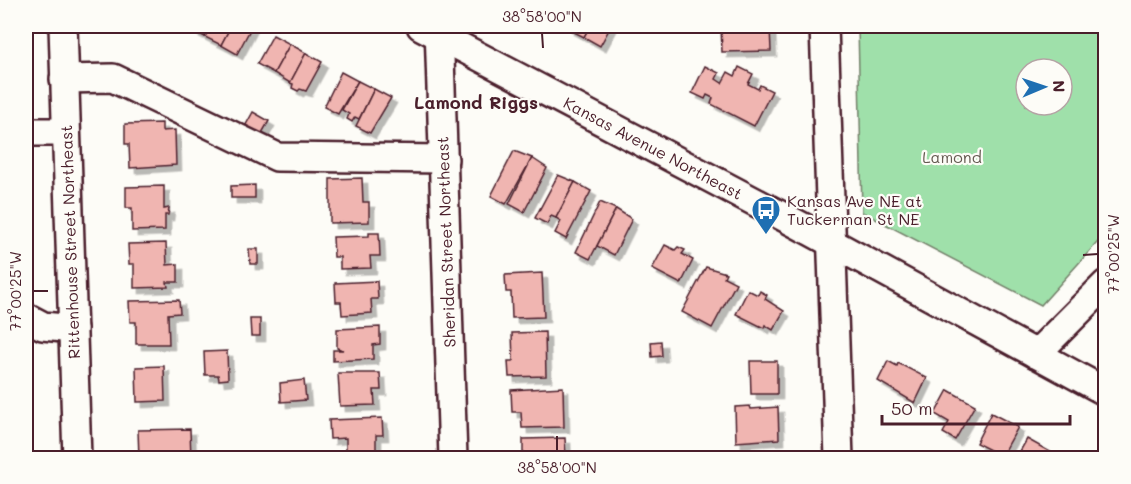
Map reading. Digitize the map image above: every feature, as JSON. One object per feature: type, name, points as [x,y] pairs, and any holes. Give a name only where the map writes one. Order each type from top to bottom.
[{"type":"street","name":"Rittenhouse Street Northeast","points":[[63,26],[77,459]]},
{"type":"street","points":[[824,26],[839,459]]},
{"type":"street","name":"Kansas Avenue Northeast","points":[[433,29],[1106,392]]},
{"type":"street","name":"Sheridan Street Northeast","points":[[433,29],[444,159],[453,459]]},
{"type":"street","points":[[64,80],[112,78],[276,157],[444,159]]},
{"type":"street","points":[[26,132],[66,132]]},
{"type":"street","points":[[1036,354],[1106,284]]},
{"type":"street","points":[[26,317],[43,326],[73,329]]},
{"type":"green space","name":"Lamond","points":[[858,26],[1105,26],[1105,234],[1041,305],[862,212]]},
{"type":"building","points":[[190,26],[211,26],[205,37],[188,28]]},
{"type":"building","points":[[211,26],[231,26],[221,45],[205,37]]},
{"type":"building","points":[[231,26],[252,26],[237,54],[221,45]]},
{"type":"building","points":[[570,26],[590,26],[584,37],[568,29]]},
{"type":"building","points":[[590,26],[611,26],[600,46],[584,37]]},
{"type":"building","points":[[721,26],[770,26],[771,51],[722,52]]},
{"type":"building","points":[[273,35],[290,44],[274,73],[257,64]]},
{"type":"building","points":[[290,44],[306,53],[290,83],[274,73]]},
{"type":"building","points":[[306,53],[322,62],[306,91],[300,89],[298,91],[292,88],[293,84],[290,83]]},
{"type":"building","points":[[705,66],[719,73],[716,79],[722,83],[728,72],[735,76],[739,67],[753,74],[748,84],[758,89],[760,85],[772,91],[754,126],[711,104],[713,98],[707,95],[705,99],[692,93]]},
{"type":"building","points":[[341,72],[358,81],[338,114],[324,107]]},
{"type":"building","points":[[358,81],[374,89],[359,119],[355,117],[352,122],[347,119],[349,114],[342,110]]},
{"type":"building","points":[[374,89],[391,98],[370,133],[356,126]]},
{"type":"building","points":[[253,112],[269,121],[258,140],[242,132]]},
{"type":"building","points":[[162,123],[162,131],[175,130],[176,165],[130,168],[129,144],[125,144],[125,124]]},
{"type":"building","points":[[514,151],[532,158],[506,204],[491,196]]},
{"type":"building","points":[[532,158],[547,168],[524,212],[509,204]]},
{"type":"building","points":[[558,175],[575,182],[556,218],[551,216],[547,224],[535,218]]},
{"type":"building","points":[[362,178],[363,202],[369,202],[369,222],[330,223],[330,179]]},
{"type":"building","points":[[575,182],[591,191],[566,239],[555,233],[561,221],[556,218]]},
{"type":"building","points":[[255,185],[255,198],[231,198],[231,186]]},
{"type":"building","points":[[164,186],[164,209],[169,208],[168,215],[165,215],[165,230],[132,231],[132,208],[126,208],[126,187]]},
{"type":"building","points":[[600,202],[616,209],[590,259],[576,252]]},
{"type":"building","points":[[616,209],[632,219],[614,255],[597,246]]},
{"type":"building","points":[[369,233],[379,233],[380,256],[370,256],[371,268],[340,269],[340,257],[334,257],[333,237],[369,236]]},
{"type":"building","points":[[166,243],[167,265],[178,264],[178,282],[167,282],[168,287],[134,288],[134,264],[129,264],[128,244]]},
{"type":"building","points":[[665,245],[675,250],[678,247],[685,250],[682,254],[693,260],[681,284],[652,269]]},
{"type":"building","points":[[249,249],[258,249],[258,264],[250,264]]},
{"type":"building","points":[[706,267],[726,273],[724,277],[736,283],[712,328],[682,312]]},
{"type":"building","points":[[542,273],[544,317],[512,318],[511,292],[506,292],[505,275]]},
{"type":"building","points":[[377,281],[378,299],[371,299],[372,313],[342,315],[341,302],[336,302],[335,283]]},
{"type":"building","points":[[748,290],[758,295],[760,291],[767,295],[765,299],[784,311],[773,330],[736,314]]},
{"type":"building","points":[[179,300],[180,313],[168,314],[169,344],[136,344],[136,322],[130,322],[129,301]]},
{"type":"building","points":[[250,319],[260,319],[260,336],[251,336]]},
{"type":"building","points":[[380,327],[380,344],[373,345],[373,359],[333,361],[333,350],[343,350],[337,348],[337,329]]},
{"type":"building","points":[[545,332],[546,376],[509,377],[508,361],[513,361],[512,333]]},
{"type":"building","points":[[661,341],[662,356],[652,357],[651,342]]},
{"type":"building","points":[[227,351],[228,379],[219,380],[218,375],[205,375],[204,352]]},
{"type":"building","points":[[750,361],[777,361],[777,394],[751,394]]},
{"type":"building","points":[[888,361],[897,366],[898,363],[927,378],[915,403],[878,381]]},
{"type":"building","points":[[164,366],[165,401],[137,402],[136,367]]},
{"type":"building","points":[[338,373],[380,373],[381,390],[374,390],[375,405],[340,406]]},
{"type":"building","points":[[304,380],[306,400],[281,402],[280,383]]},
{"type":"building","points":[[563,387],[564,427],[522,428],[521,412],[512,412],[511,390]]},
{"type":"building","points":[[948,390],[975,405],[955,440],[943,433],[949,422],[935,414]]},
{"type":"building","points":[[750,406],[751,409],[778,407],[779,439],[736,442],[735,407]]},
{"type":"building","points":[[991,413],[1018,427],[1002,456],[976,443]]},
{"type":"building","points":[[382,418],[383,435],[376,435],[376,450],[346,451],[346,438],[330,439],[329,420]]},
{"type":"building","points":[[190,429],[191,458],[139,458],[138,430]]},
{"type":"building","points":[[565,438],[566,458],[514,458],[514,456],[523,455],[523,439]]},
{"type":"building","points":[[1027,439],[1054,454],[1052,458],[1016,458]]},
{"type":"building","points":[[780,451],[780,458],[754,458],[753,452]]},
{"type":"place","name":"Kansas Ave NE at Tuckerman St NE","points":[[766,236]]},
{"type":"district","name":"Lamond Riggs","points":[[476,103]]}]
